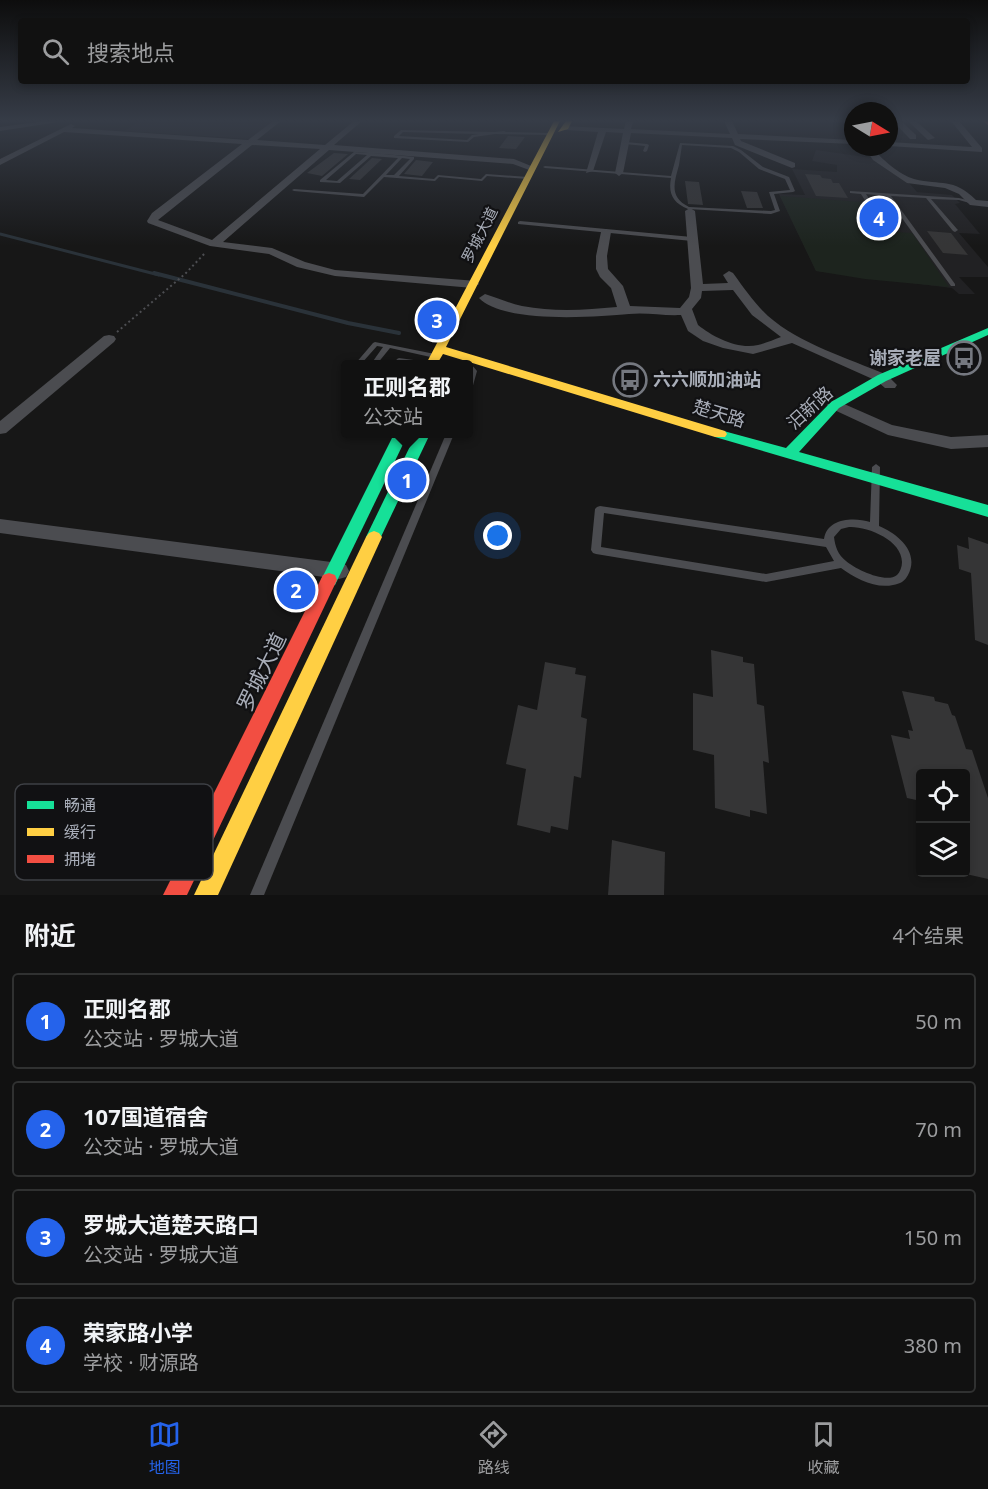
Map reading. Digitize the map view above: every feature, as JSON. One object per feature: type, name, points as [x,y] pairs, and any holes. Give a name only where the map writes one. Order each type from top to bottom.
[{"type":"main road","name":"罗城大道","points":[[436,355],[540,163]]},
{"type":"main road","name":"罗城大道","points":[[518,228],[535,171]]},
{"type":"main road","name":"汨新路","points":[[793,449],[840,408],[886,382],[988,331]]},
{"type":"main road","points":[[886,382],[988,341]]},
{"type":"main road","name":"楚天路","points":[[436,355],[461,359]]},
{"type":"main road","name":"楚天路","points":[[473,362],[876,473],[988,498]]},
{"type":"main road","points":[[815,456],[824,430],[840,408]]},
{"type":"main road","name":"罗城大道","points":[[213,818],[398,438]]},
{"type":"main road","points":[[206,895],[421,438]]},
{"type":"main road","name":"楚天路","points":[[876,473],[988,511]]},
{"type":"main road","name":"罗城大道","points":[[175,895],[182,880]]},
{"type":"street","points":[[225,163],[156,215],[152,221],[214,244],[272,251],[301,266],[335,273],[473,284]]},
{"type":"street","points":[[214,244],[307,163]]},
{"type":"street","points":[[516,163],[535,171]]},
{"type":"street","points":[[589,171],[592,163]]},
{"type":"street","points":[[619,173],[621,163]]},
{"type":"street","points":[[787,163],[792,165]]},
{"type":"street","points":[[884,163],[925,190],[962,192],[973,202],[988,204]]},
{"type":"street","points":[[485,298],[504,305],[547,313],[584,314],[625,311],[664,313],[686,309],[695,298],[697,288],[690,211]]},
{"type":"street","points":[[606,232],[601,267],[605,279],[617,286],[625,311]]},
{"type":"street","points":[[697,288],[732,281],[753,311],[769,326],[886,382]]},
{"type":"street","points":[[686,309],[689,324],[698,332],[731,348],[754,350],[782,340],[794,339]]},
{"type":"street","points":[[0,429],[109,339]]},
{"type":"street","points":[[840,408],[888,430],[951,443],[988,441]]},
{"type":"street","points":[[0,526],[335,571],[357,576]]},
{"type":"lane","points":[[343,163],[322,181],[338,182],[361,163]]},
{"type":"lane","points":[[294,190],[364,196],[396,163]]},
{"type":"lane","points":[[395,177],[408,163]]},
{"type":"lane","points":[[677,163],[671,177],[674,200],[677,204],[688,208],[771,213],[778,211],[771,193],[794,191],[787,178],[761,168],[755,163]]},
{"type":"lane","points":[[383,176],[435,180],[438,176],[482,180],[486,175],[535,171],[589,171],[671,177]]},
{"type":"lane","points":[[852,192],[973,202]]},
{"type":"lane","points":[[863,193],[886,229]]},
{"type":"lane","points":[[888,195],[953,285]]},
{"type":"lane","points":[[928,198],[955,230]]},
{"type":"lane","points":[[518,228],[692,239]]},
{"type":"lane","points":[[361,360],[375,344],[436,355]]},
{"type":"lane","points":[[377,360],[388,346]]},
{"type":"lane","points":[[399,360],[436,355]]},
{"type":"lane","points":[[257,895],[448,438]]},
{"type":"lane","points":[[874,527],[876,473]]},
{"type":"lane","points":[[829,544],[600,509],[596,550],[766,578],[842,564]]},
{"type":"lane","points":[[850,523],[874,527],[895,541],[907,559],[907,568],[902,576],[893,581],[881,582],[867,579],[842,564],[833,554],[829,544],[830,536],[841,525],[850,523]]},
{"type":"path","points":[[109,339],[185,274],[214,244]]},
{"type":"shaded area","points":[[823,163],[879,163],[909,183],[917,192],[952,195],[960,203],[955,204],[980,234],[959,233],[988,267],[988,277],[959,277],[975,294],[959,294],[952,288],[816,271],[779,194],[805,195],[792,169],[837,172],[837,165]]},
{"type":"shaded area","points":[[780,196],[861,202],[879,231],[912,233],[949,287],[865,279],[816,271]]},
{"type":"building","points":[[321,163],[338,163],[322,176],[307,173]]},
{"type":"building","points":[[367,163],[378,163],[360,180],[349,179]]},
{"type":"building","points":[[414,163],[432,163],[422,176],[404,174]]},
{"type":"building","points":[[805,174],[820,175],[822,178],[831,179],[833,183],[839,183],[848,198],[816,196]]},
{"type":"building","points":[[685,181],[699,182],[703,205],[688,204]]},
{"type":"building","points":[[741,191],[757,192],[763,208],[747,208]]},
{"type":"building","points":[[927,231],[951,233],[968,255],[943,253]]},
{"type":"building","points":[[968,537],[988,544],[988,645],[975,640],[971,573],[959,569],[957,545],[969,549]]},
{"type":"building","points":[[711,650],[743,657],[743,662],[754,664],[757,704],[764,706],[769,763],[763,761],[767,814],[750,810],[750,817],[715,808],[714,755],[693,750],[693,693],[713,697]]},
{"type":"building","points":[[545,662],[576,668],[575,674],[586,676],[581,717],[587,719],[581,778],[574,776],[568,830],[551,826],[550,833],[517,825],[526,769],[506,764],[518,705],[537,710]]},
{"type":"building","points":[[902,691],[934,697],[935,701],[948,704],[952,715],[955,716],[966,749],[972,750],[988,798],[988,879],[970,875],[970,769],[916,769],[916,800],[907,798],[891,735],[910,739],[908,730],[913,731]]},
{"type":"building","points":[[612,840],[665,852],[664,895],[608,895]]},
{"type":"waterway","points":[[0,234],[159,275]]},
{"type":"waterway","points":[[154,273],[348,323],[399,333]]},
{"type":"traffic: fast","points":[[789,454],[835,405],[882,378],[988,331]]},
{"type":"traffic: fast","points":[[720,434],[988,511]]},
{"type":"traffic: fast","points":[[329,580],[399,438]]},
{"type":"traffic: fast","points":[[374,537],[421,438]]},
{"type":"traffic: slow","points":[[434,360],[536,163]]},
{"type":"traffic: slow","points":[[440,349],[720,434]]},
{"type":"traffic: slow","points":[[206,895],[374,537]]},
{"type":"traffic: jam","points":[[213,817],[329,580]]},
{"type":"traffic: jam","points":[[175,895],[182,880]]},
{"type":"place","name":"荣家路小学","points":[[879,218]]},
{"type":"place","name":"罗城大道楚天路口","points":[[437,320]]},
{"type":"place","name":"谢家老屋","points":[[964,358]]},
{"type":"place","name":"六六顺加油站","points":[[630,380]]},
{"type":"place","name":"正则名郡","points":[[407,480]]},
{"type":"place","name":"107国道宿舍","points":[[296,590]]}]
